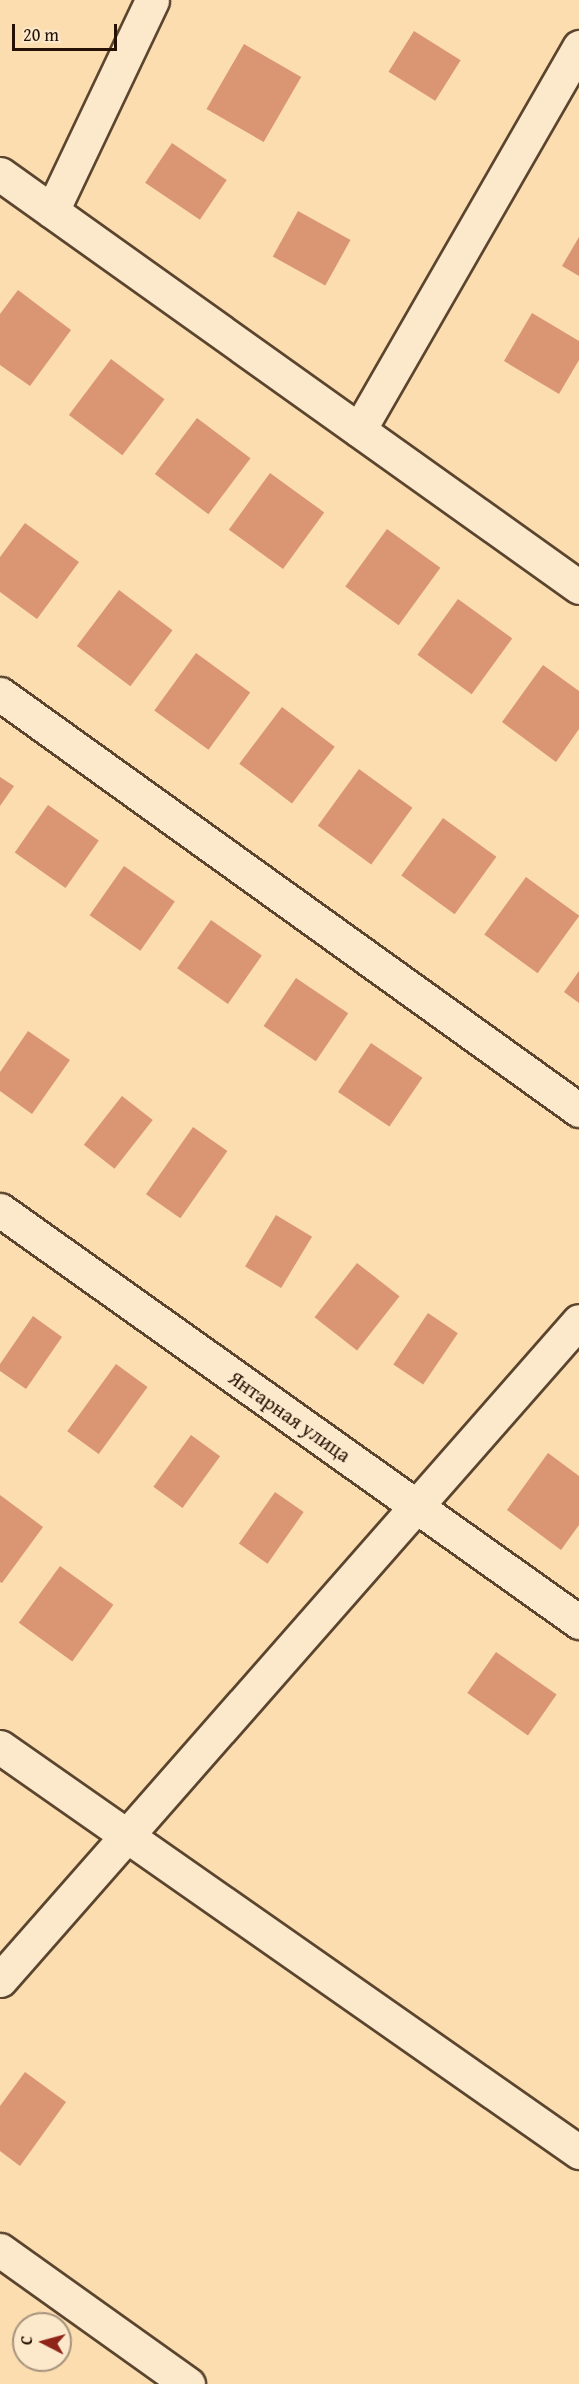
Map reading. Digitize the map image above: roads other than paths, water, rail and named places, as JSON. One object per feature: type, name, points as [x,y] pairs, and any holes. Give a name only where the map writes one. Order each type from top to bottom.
[{"type":"street","points":[[52,211],[152,0]]},
{"type":"street","points":[[359,430],[579,47]]},
{"type":"street","points":[[0,174],[579,587]]},
{"type":"street","points":[[0,694],[579,1110]]},
{"type":"street","name":"Янтарная улица","points":[[0,1210],[579,1622]]},
{"type":"street","points":[[0,1980],[125,1834],[579,1322]]},
{"type":"street","points":[[0,1747],[579,2152]]},
{"type":"street","points":[[0,2250],[188,2384]]}]
